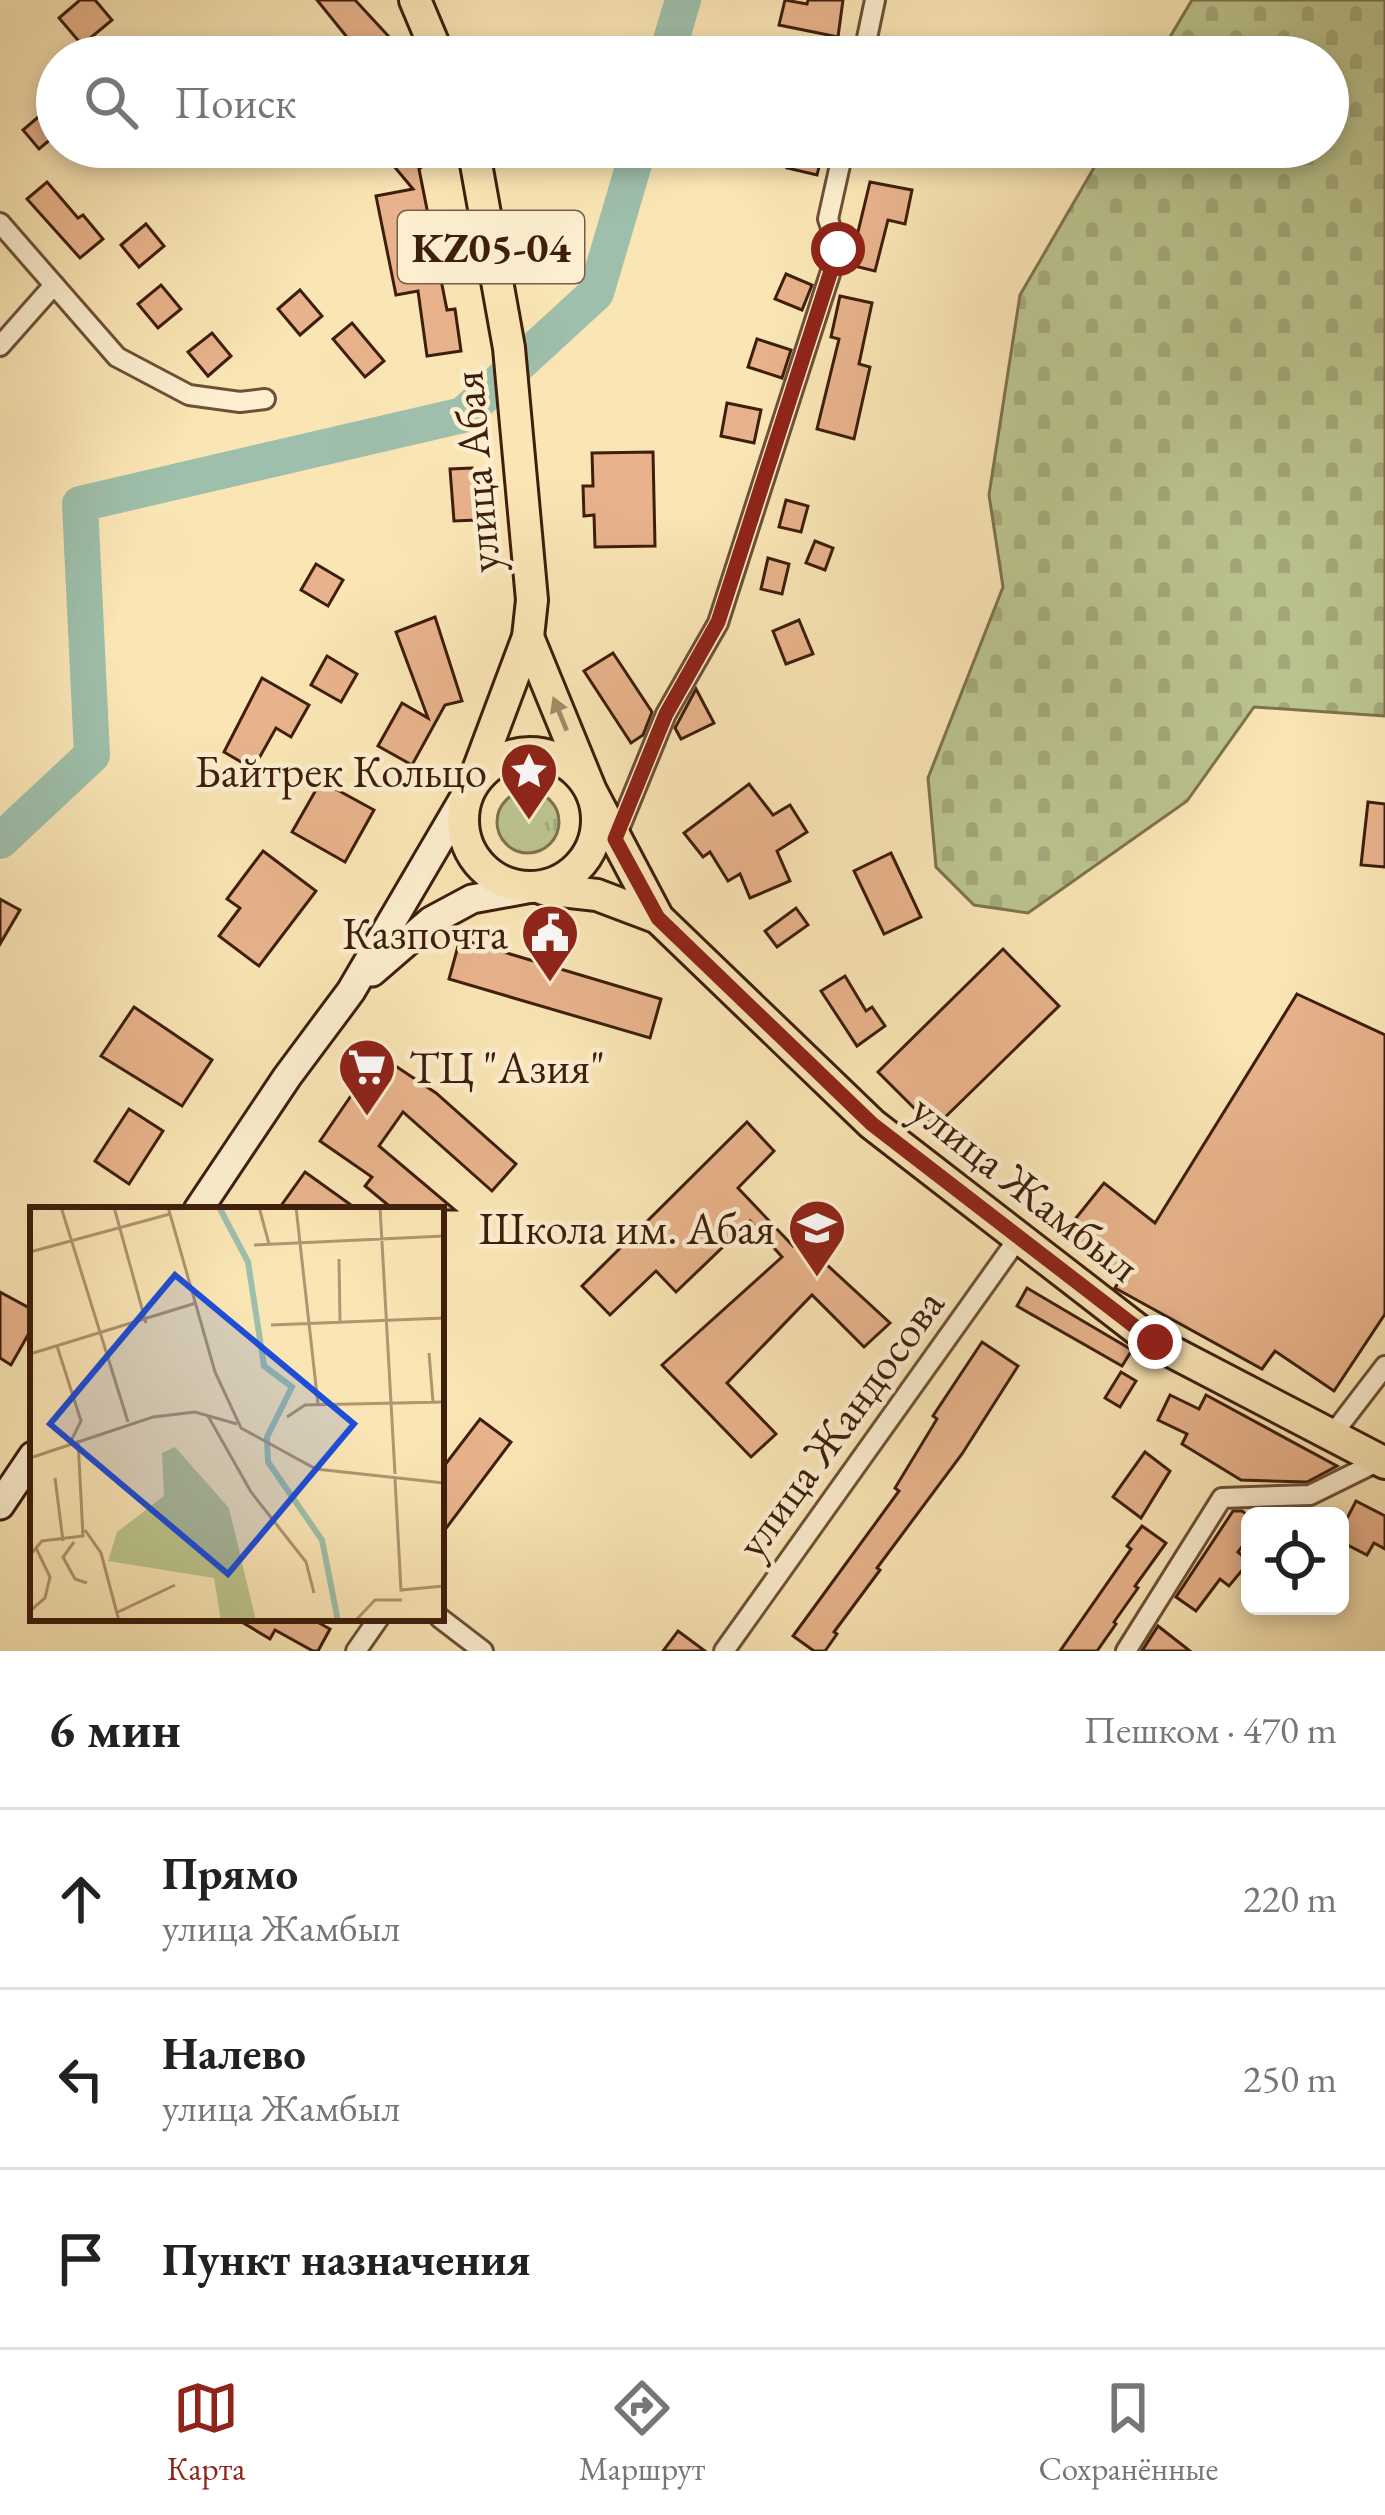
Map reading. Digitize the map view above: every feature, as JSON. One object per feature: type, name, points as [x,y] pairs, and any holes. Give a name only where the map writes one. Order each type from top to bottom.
[{"type":"main road","points":[[415,0],[430,36]]},
{"type":"main road","name":"улица Абая","points":[[474,781],[528,638],[532,599],[509,348],[477,168]]},
{"type":"main road","name":"улица Жамбыл","points":[[528,638],[591,791],[658,918],[872,1124],[1155,1342],[1383,1461]]},
{"type":"main road","name":"KZ05-04","points":[[545,754],[564,761],[591,791],[596,835],[588,855],[554,883],[532,888],[511,885],[492,876],[466,843],[464,800],[474,781],[505,756],[545,754]]},
{"type":"main road","points":[[200,1207],[351,991],[474,781]]},
{"type":"main road","points":[[351,991],[431,920],[472,899],[532,888]]},
{"type":"main road","name":"улица Жамбыл","points":[[532,888],[597,895],[658,918]]},
{"type":"main road","points":[[0,1505],[30,1460]]},
{"type":"street","points":[[867,36],[875,0]]},
{"type":"street","points":[[615,839],[666,714],[718,622],[838,249],[828,219],[839,168]]},
{"type":"street","points":[[0,223],[117,357],[189,394],[240,402],[265,399]]},
{"type":"street","points":[[0,346],[54,285]]},
{"type":"street","name":"улица Жандосова","points":[[724,1651],[1017,1240]]},
{"type":"street","points":[[1332,1435],[1385,1366]]},
{"type":"street","points":[[1126,1651],[1222,1498],[1310,1495],[1383,1461]]},
{"type":"street","points":[[356,1651],[377,1621]]},
{"type":"street","points":[[444,1621],[483,1651]]},
{"type":"green space","points":[[1192,0],[1385,0],[1385,716],[1254,707],[1187,801],[1028,913],[974,905],[936,867],[928,778],[1003,587],[989,495],[1020,295],[1094,168],[1349,168],[1349,36],[1171,36]]},
{"type":"green space","points":[[528,791],[550,800],[559,822],[550,844],[528,853],[506,844],[497,822],[506,800]]},
{"type":"building","points":[[80,0],[95,0],[112,20],[93,36],[74,36],[59,18]]},
{"type":"building","points":[[317,0],[355,0],[388,36],[346,36]]},
{"type":"building","points":[[785,0],[807,4],[808,0],[843,0],[838,36],[779,25]]},
{"type":"building","points":[[36,119],[36,145],[23,130]]},
{"type":"building","points":[[396,168],[420,168],[447,310],[455,309],[461,351],[427,356],[418,291],[396,295],[376,196],[413,189]]},
{"type":"building","points":[[787,168],[819,168],[817,175]]},
{"type":"building","points":[[47,182],[103,239],[80,258],[27,199]]},
{"type":"building","points":[[870,182],[912,190],[905,224],[888,220],[875,271],[850,265]]},
{"type":"building","points":[[146,224],[164,246],[139,267],[121,245]]},
{"type":"building","points":[[786,274],[812,285],[802,310],[775,299]]},
{"type":"building","points":[[161,285],[181,309],[158,328],[138,304]]},
{"type":"building","points":[[300,290],[322,316],[300,335],[278,309]]},
{"type":"building","points":[[840,296],[872,303],[859,364],[870,367],[854,439],[817,429],[839,339],[831,337]]},
{"type":"building","points":[[352,323],[384,361],[365,377],[333,339]]},
{"type":"building","points":[[212,333],[231,356],[208,376],[188,352]]},
{"type":"building","points":[[757,339],[791,350],[782,378],[748,367]]},
{"type":"building","points":[[727,403],[761,410],[754,443],[721,436]]},
{"type":"building","points":[[653,452],[655,546],[595,547],[594,515],[584,516],[583,486],[593,486],[592,453]]},
{"type":"building","points":[[472,468],[476,520],[454,521],[450,469]]},
{"type":"building","points":[[786,500],[808,506],[801,532],[779,527]]},
{"type":"building","points":[[815,541],[833,548],[825,570],[806,563]]},
{"type":"building","points":[[768,558],[789,564],[782,594],[761,589]]},
{"type":"building","points":[[316,564],[343,580],[328,606],[301,590]]},
{"type":"building","points":[[435,617],[462,701],[445,705],[412,765],[378,746],[402,703],[428,718],[396,632]]},
{"type":"building","points":[[799,620],[813,654],[786,664],[773,631]]},
{"type":"building","points":[[613,653],[652,712],[643,735],[631,743],[584,671]]},
{"type":"building","points":[[327,656],[357,674],[341,702],[311,685]]},
{"type":"building","points":[[262,678],[309,705],[291,737],[276,728],[253,769],[224,752]]},
{"type":"building","points":[[696,689],[714,723],[681,739],[675,728]]},
{"type":"building","points":[[321,781],[374,810],[345,862],[292,832]]},
{"type":"building","points":[[749,784],[773,815],[790,805],[807,832],[777,851],[790,881],[750,898],[740,874],[728,881],[710,852],[703,857],[684,833]]},
{"type":"building","points":[[1368,802],[1385,804],[1385,867],[1361,865]]},
{"type":"building","points":[[263,851],[316,891],[259,966],[219,936],[240,908],[227,899]]},
{"type":"building","points":[[891,853],[921,917],[884,934],[854,871]]},
{"type":"building","points":[[0,899],[20,910],[0,944]]},
{"type":"building","points":[[796,908],[808,925],[777,947],[765,931]]},
{"type":"building","points":[[460,939],[661,999],[650,1038],[449,979]]},
{"type":"building","points":[[1003,949],[1059,1006],[934,1128],[878,1072]]},
{"type":"building","points":[[845,976],[866,1011],[872,1007],[885,1026],[857,1046],[821,991]]},
{"type":"building","points":[[1297,994],[1385,1035],[1385,1314],[1334,1391],[1275,1351],[1262,1369],[1115,1288],[1121,1278],[1064,1233],[1104,1183],[1155,1223]]},
{"type":"building","points":[[134,1007],[212,1060],[182,1106],[101,1056]]},
{"type":"building","points":[[379,1055],[436,1093],[516,1164],[492,1191],[403,1112],[379,1146],[455,1210],[390,1207],[365,1186],[372,1177],[320,1141]]},
{"type":"building","points":[[129,1109],[163,1131],[129,1184],[95,1161]]},
{"type":"building","points":[[747,1122],[774,1151],[738,1188],[793,1246],[800,1240],[890,1323],[864,1347],[812,1295],[727,1383],[776,1434],[751,1457],[662,1365],[782,1257],[750,1221],[676,1292],[656,1271],[610,1315],[582,1286]]},
{"type":"building","points":[[305,1172],[354,1207],[280,1207]]},
{"type":"building","points":[[1027,1288],[1132,1350],[1122,1366],[1017,1306]]},
{"type":"building","points":[[0,1292],[30,1308],[30,1331],[11,1365],[0,1358]]},
{"type":"building","points":[[982,1342],[1018,1366],[825,1651],[814,1651],[793,1636],[899,1491],[895,1488],[937,1419],[933,1416]]},
{"type":"building","points":[[1121,1372],[1136,1381],[1120,1407],[1105,1398]]},
{"type":"building","points":[[1170,1395],[1199,1409],[1206,1395],[1337,1466],[1307,1482],[1241,1480],[1182,1444],[1187,1434],[1158,1420]]},
{"type":"building","points":[[480,1419],[511,1442],[444,1531],[444,1466]]},
{"type":"building","points":[[1145,1452],[1170,1471],[1141,1518],[1113,1497]]},
{"type":"building","points":[[1356,1501],[1385,1516],[1385,1549],[1374,1543],[1367,1555],[1349,1546],[1349,1515]]},
{"type":"building","points":[[1233,1511],[1241,1511],[1241,1572],[1229,1586],[1220,1579],[1196,1611],[1176,1597]]},
{"type":"building","points":[[1142,1526],[1166,1543],[1135,1586],[1116,1624],[1097,1651],[1060,1651],[1131,1549],[1127,1546]]},
{"type":"building","points":[[240,1621],[315,1621],[330,1629],[318,1651],[275,1630],[270,1639]]},
{"type":"building","points":[[1158,1626],[1190,1651],[1142,1651]]},
{"type":"building","points":[[678,1631],[705,1651],[663,1651]]},
{"type":"waterway","points":[[672,36],[683,0]]},
{"type":"waterway","points":[[0,841],[92,755],[80,504],[463,415],[596,293],[633,168]]},
{"type":"place","name":"Байтрек Кольцо","points":[[529,822]]},
{"type":"place","name":"Казпочта","points":[[550,984]]},
{"type":"place","name":"ТЦ \"Азия\"","points":[[367,1118]]},
{"type":"place","name":"Школа им. Абая","points":[[817,1279]]},
{"type":"route","points":[[838,249],[718,622],[666,714],[615,839],[658,918],[872,1124],[1155,1342]]}]
